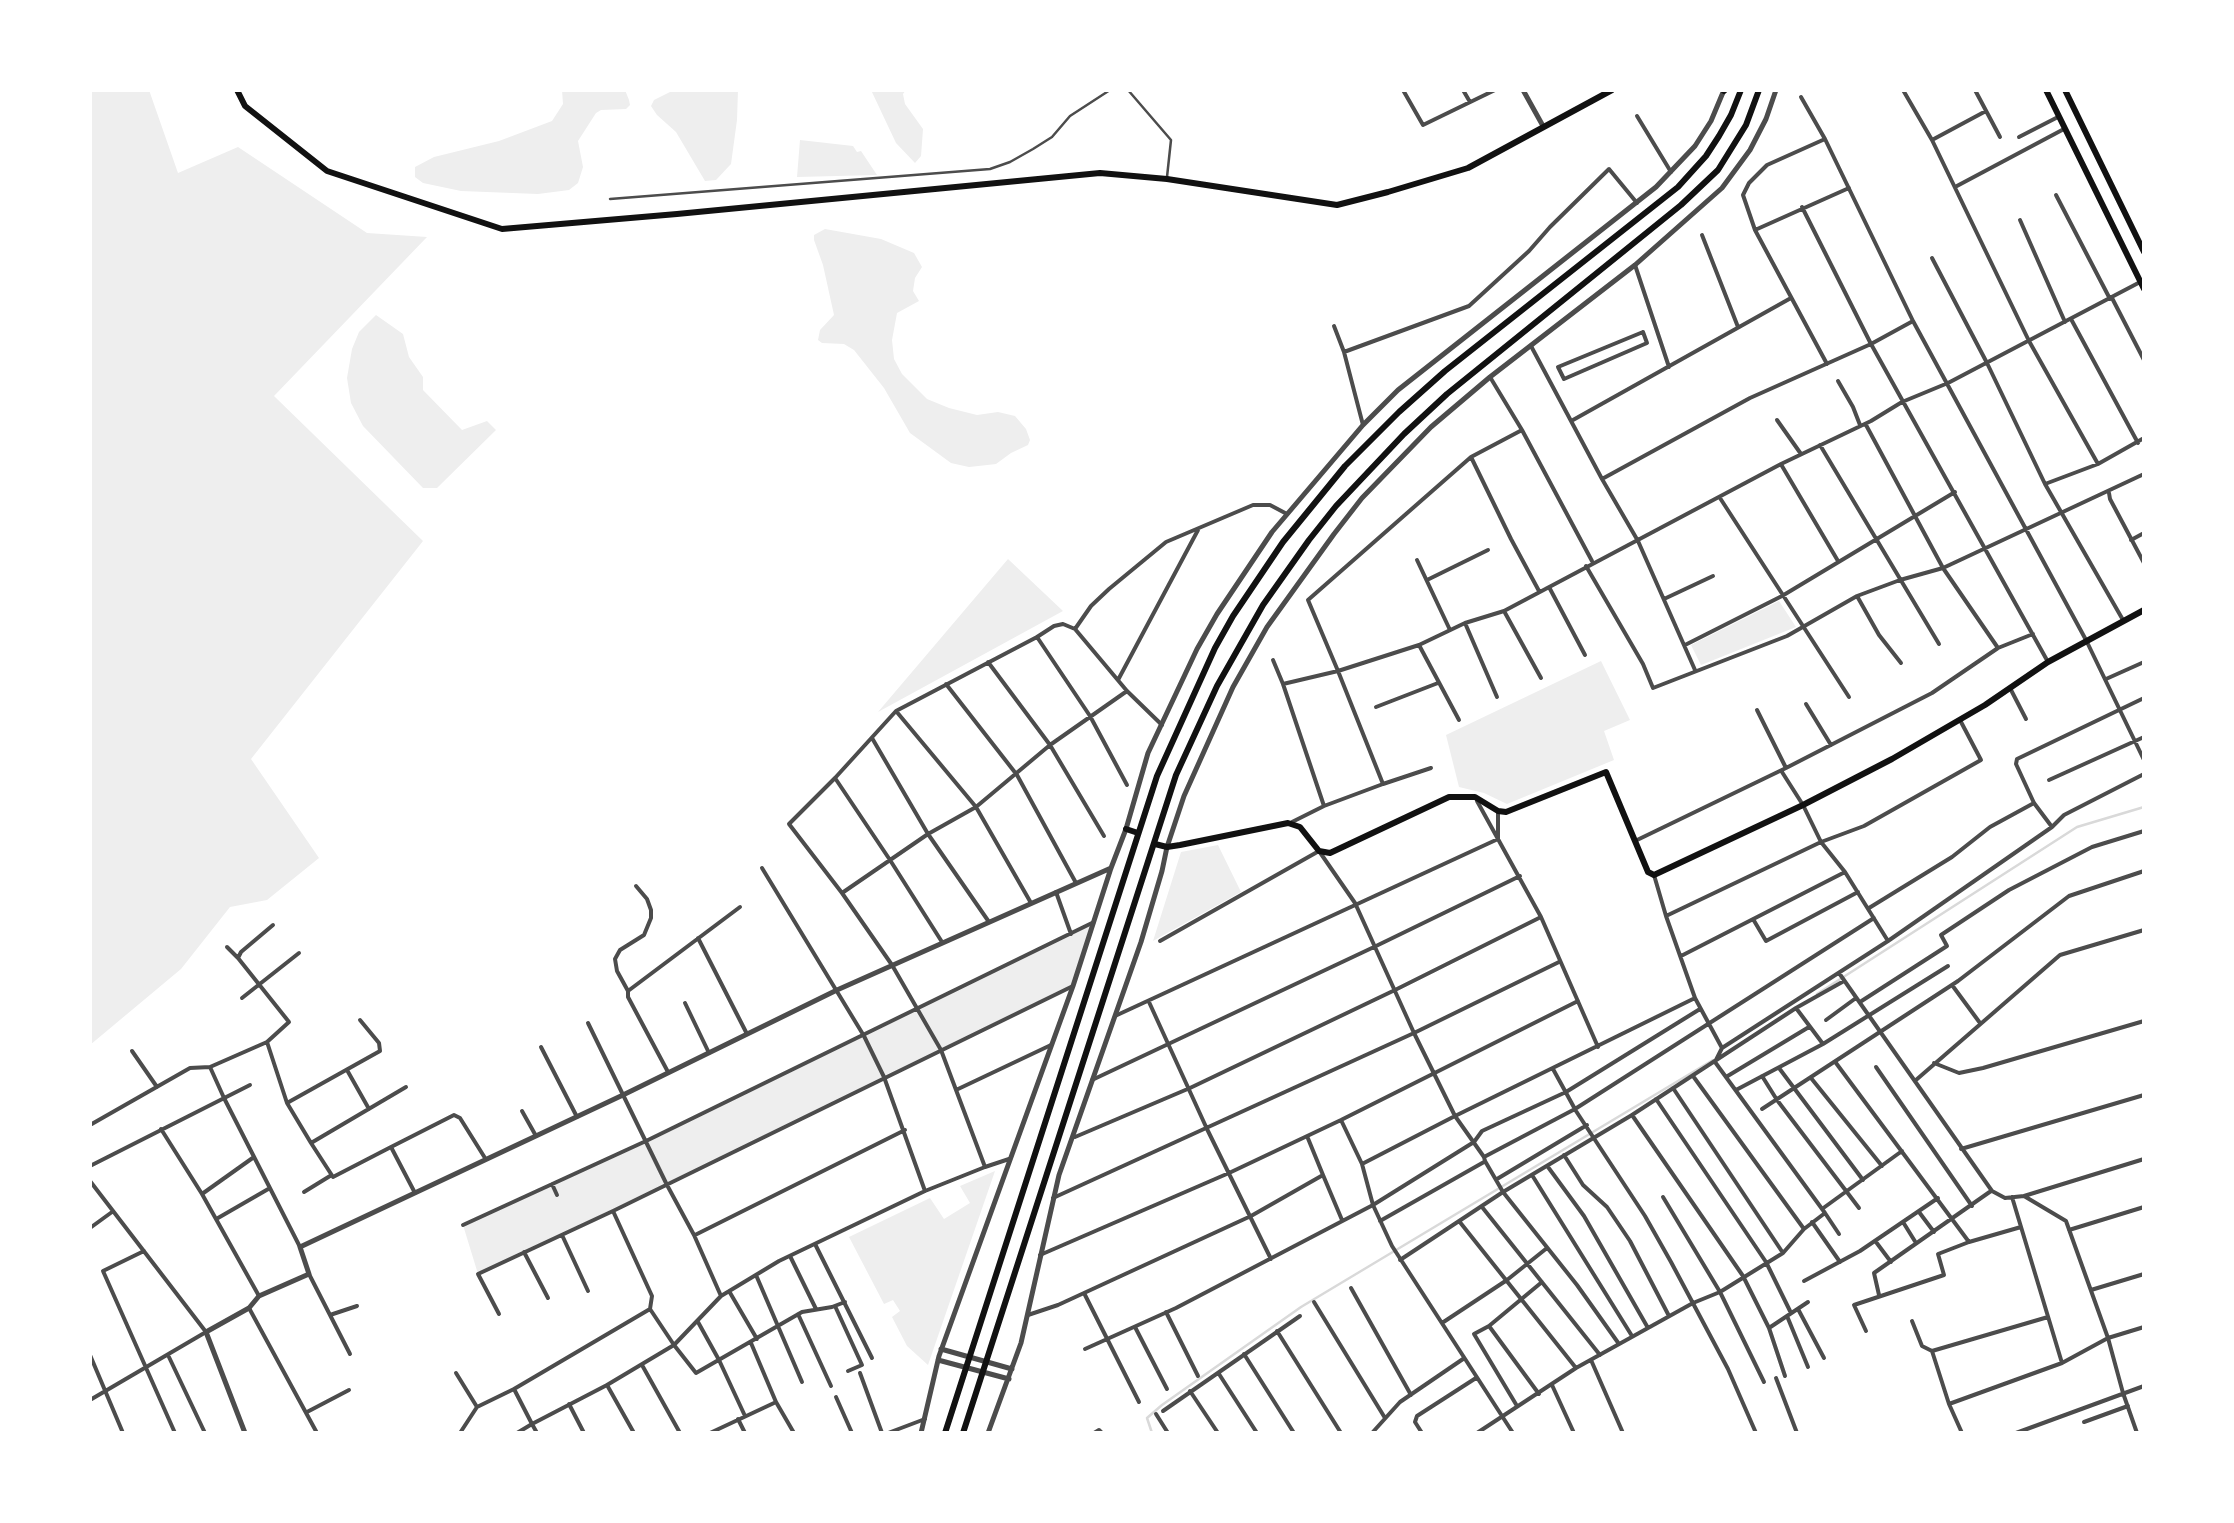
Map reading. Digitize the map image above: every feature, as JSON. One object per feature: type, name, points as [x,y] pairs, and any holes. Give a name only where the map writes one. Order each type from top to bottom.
[{"type":"main road","points":[[237,90],[244,106],[328,171],[502,229],[1100,173],[1168,179],[1337,205],[1468,168],[1612,90]]},
{"type":"main road","points":[[944,1433],[1138,833],[1163,762],[1215,648],[1258,577],[1314,502],[1366,444],[1420,392],[1678,187],[1713,146],[1741,90]]},
{"type":"main road","points":[[963,1433],[1176,775],[1217,686],[1263,605],[1309,540],[1372,466],[1447,394],[1616,259],[1718,170],[1746,125],[1759,90]]},
{"type":"main road","points":[[2046,90],[2143,283]]},
{"type":"main road","points":[[2065,90],[2144,252]]},
{"type":"main road","points":[[1155,844],[1167,846],[1288,823],[1300,827],[1319,852],[1330,853],[1450,797],[1475,797],[1498,811],[1514,810],[1606,772],[1648,872],[1654,875],[1892,758],[1960,720],[2048,662],[2144,610]]},
{"type":"main road","points":[[1126,830],[1138,833]]},
{"type":"street","points":[[1403,90],[1423,124],[1495,90]]},
{"type":"street","points":[[1463,90],[1470,102]]},
{"type":"street","points":[[1523,90],[1542,126]]},
{"type":"street","points":[[921,1433],[941,1349],[1073,986],[1148,753],[1217,614],[1287,514],[1362,425],[1398,390],[1671,172],[1704,133],[1724,90]]},
{"type":"street","points":[[988,1433],[1028,1315],[1053,1198],[1141,942],[1184,796],[1233,688],[1267,627],[1362,498],[1432,427],[1692,218],[1738,170],[1758,135],[1776,90]]},
{"type":"street","points":[[1904,90],[2029,341],[2098,464]]},
{"type":"street","points":[[1975,90],[2000,137]]},
{"type":"street","points":[[1801,97],[1912,321],[2086,640],[2144,760]]},
{"type":"street","points":[[1932,140],[1986,112]]},
{"type":"street","points":[[1637,116],[1671,172]]},
{"type":"street","points":[[2018,137],[2058,117]]},
{"type":"street","points":[[1955,187],[2064,129]]},
{"type":"street","points":[[1825,139],[1767,164],[1744,194],[1755,230],[1827,364]]},
{"type":"street","points":[[1344,352],[1469,306],[1609,169],[1637,202]]},
{"type":"street","points":[[1755,230],[1849,188]]},
{"type":"street","points":[[2056,195],[2144,360]]},
{"type":"street","points":[[1802,207],[1902,402],[2048,662]]},
{"type":"street","points":[[2020,220],[2064,322]]},
{"type":"street","points":[[1702,235],[1738,327]]},
{"type":"street","points":[[1932,258],[2045,484],[2123,620]]},
{"type":"street","points":[[1635,265],[1670,367]]},
{"type":"street","points":[[1283,684],[1419,645],[1465,623],[1504,611],[1902,402],[1948,383],[2143,283]]},
{"type":"street","points":[[1572,420],[1791,298]]},
{"type":"street","points":[[2071,319],[2138,442]]},
{"type":"street","points":[[1602,479],[1750,398],[1871,344],[1912,321]]},
{"type":"street","points":[[1334,326],[1362,425]]},
{"type":"street","points":[[1643,332],[1645,338],[1647,343],[1564,379],[1558,367],[1643,332]]},
{"type":"street","points":[[1645,338],[1658,334]]},
{"type":"street","points":[[1531,346],[1638,541],[1695,670]]},
{"type":"street","points":[[1490,377],[1592,562]]},
{"type":"street","points":[[1838,381],[1942,568],[1998,648]]},
{"type":"street","points":[[1777,420],[1801,454]]},
{"type":"street","points":[[1383,784],[1308,600],[1471,457],[1522,430]]},
{"type":"street","points":[[2045,484],[2098,464],[2144,438]]},
{"type":"street","points":[[1820,445],[1939,644]]},
{"type":"street","points":[[1471,457],[1540,591]]},
{"type":"street","points":[[1782,464],[1838,561]]},
{"type":"street","points":[[1586,566],[1653,688],[1787,636],[1857,596],[1942,568],[2144,474]]},
{"type":"street","points":[[1685,645],[1782,596],[1955,492]]},
{"type":"street","points":[[2109,492],[2144,563]]},
{"type":"street","points":[[1720,498],[1848,697]]},
{"type":"street","points":[[1075,629],[1108,589],[1166,542],[1253,505],[1270,505],[1287,514]]},
{"type":"street","points":[[1118,680],[1199,528]]},
{"type":"street","points":[[2131,540],[2144,533]]},
{"type":"street","points":[[1428,580],[1488,550]]},
{"type":"street","points":[[1417,560],[1450,630]]},
{"type":"street","points":[[1664,599],[1712,576]]},
{"type":"street","points":[[1549,587],[1586,654]]},
{"type":"street","points":[[1857,596],[1879,635],[1901,663]]},
{"type":"street","points":[[1504,611],[1541,678]]},
{"type":"street","points":[[1465,623],[1497,698]]},
{"type":"street","points":[[985,1166],[940,1050],[892,965],[788,824],[896,711],[1054,626],[1062,624],[1075,629],[1162,725]]},
{"type":"street","points":[[1635,841],[1932,693],[1998,648],[2033,634]]},
{"type":"street","points":[[1037,638],[1090,716],[1127,786]]},
{"type":"street","points":[[1419,645],[1459,720]]},
{"type":"street","points":[[1274,660],[1324,806]]},
{"type":"street","points":[[988,662],[1050,745],[1104,836]]},
{"type":"street","points":[[2106,679],[2144,662]]},
{"type":"street","points":[[1376,707],[1438,683]]},
{"type":"street","points":[[946,684],[1016,775],[1076,884]]},
{"type":"street","points":[[2010,688],[2026,720]]},
{"type":"street","points":[[842,893],[928,834],[976,807],[1050,745],[1127,690]]},
{"type":"street","points":[[2052,828],[2034,803],[2016,764],[2017,758],[2144,698]]},
{"type":"street","points":[[1806,704],[1831,745]]},
{"type":"street","points":[[1757,710],[1820,842],[1845,872],[1888,941]]},
{"type":"street","points":[[896,711],[976,807],[1031,903]]},
{"type":"street","points":[[1666,916],[1820,842],[1864,826],[1982,760],[1960,720]]},
{"type":"street","points":[[2049,780],[2144,737]]},
{"type":"street","points":[[872,738],[928,834],[988,922]]},
{"type":"street","points":[[1288,823],[1431,768]]},
{"type":"street","points":[[1398,1257],[1715,1062],[1842,977],[2052,828],[2064,815],[2144,774]]},
{"type":"street","points":[[835,778],[942,942]]},
{"type":"street","points":[[1475,797],[1541,918],[1598,1047]]},
{"type":"street","points":[[1869,908],[1952,857],[1990,827],[2034,803]]},
{"type":"street","points":[[1498,811],[1498,839]]},
{"type":"street","points":[[1826,1020],[1947,946],[1941,936],[2009,890],[2092,847],[2144,831]]},
{"type":"street","points":[[1113,1016],[1498,839]]},
{"type":"street","points":[[1160,941],[1319,852],[1355,904],[1456,1116],[1503,1192],[1620,1344]]},
{"type":"street","points":[[762,868],[864,1036],[905,1130],[925,1192]]},
{"type":"street","points":[[300,1246],[837,990],[1110,868]]},
{"type":"street","points":[[1680,956],[1845,872]]},
{"type":"street","points":[[1762,1110],[1952,984],[2069,896],[2144,872]]},
{"type":"street","points":[[1654,875],[1695,998],[1721,1050]]},
{"type":"street","points":[[1092,1080],[1520,876]]},
{"type":"street","points":[[636,886],[647,899],[651,918],[644,935],[620,950],[617,971],[668,1073]]},
{"type":"street","points":[[1056,892],[1070,934]]},
{"type":"street","points":[[1753,919],[1766,941],[1858,892]]},
{"type":"street","points":[[628,991],[740,908]]},
{"type":"street","points":[[1072,1138],[1190,1088],[1541,918]]},
{"type":"street","points":[[1380,1222],[1575,1108],[1874,918]]},
{"type":"street","points":[[463,1225],[646,1141],[1094,922]]},
{"type":"street","points":[[238,958],[273,925]]},
{"type":"street","points":[[1916,1080],[2060,955],[2144,930]]},
{"type":"street","points":[[698,938],[747,1034]]},
{"type":"street","points":[[90,1125],[190,1068],[210,1067],[267,1042],[289,1022],[227,947]]},
{"type":"street","points":[[242,998],[299,953]]},
{"type":"street","points":[[1053,1198],[1414,1033],[1559,962]]},
{"type":"street","points":[[1736,1090],[1823,1044],[1948,966]]},
{"type":"street","points":[[1842,977],[1992,1191],[2005,1198],[2024,1196],[2144,1160]]},
{"type":"street","points":[[1715,1062],[1721,1050],[1842,977]]},
{"type":"street","points":[[1952,984],[1980,1023]]},
{"type":"street","points":[[500,1314],[478,1274],[1073,986]]},
{"type":"street","points":[[1362,1164],[1695,998]]},
{"type":"street","points":[[1148,1000],[1271,1259]]},
{"type":"street","points":[[1040,1254],[1342,1120],[1578,1002]]},
{"type":"street","points":[[685,1003],[708,1053]]},
{"type":"street","points":[[1086,1349],[1374,1205],[1474,1142],[1482,1132],[1566,1092],[1700,1008]]},
{"type":"street","points":[[1796,1008],[1823,1044]]},
{"type":"street","points":[[287,1103],[380,1051],[379,1043],[360,1020]]},
{"type":"street","points":[[1934,1062],[1959,1073],[2144,1020]]},
{"type":"street","points":[[588,1023],[721,1296]]},
{"type":"street","points":[[1726,1077],[1809,1027]]},
{"type":"street","points":[[267,1042],[287,1103],[330,1176]]},
{"type":"street","points":[[956,1090],[1052,1044]]},
{"type":"street","points":[[541,1047],[577,1117]]},
{"type":"street","points":[[132,1051],[157,1087]]},
{"type":"street","points":[[1715,1062],[1839,1234]]},
{"type":"street","points":[[1836,1062],[1969,1242]]},
{"type":"street","points":[[210,1067],[350,1354]]},
{"type":"street","points":[[1876,1067],[1972,1206]]},
{"type":"street","points":[[1779,1068],[1863,1180]]},
{"type":"street","points":[[1552,1069],[1645,1216],[1728,1369],[1755,1431],[1742,1433]]},
{"type":"street","points":[[348,1070],[369,1109]]},
{"type":"street","points":[[1693,1076],[1804,1229]]},
{"type":"street","points":[[1762,1076],[1860,1208]]},
{"type":"street","points":[[1811,1078],[1882,1166]]},
{"type":"street","points":[[90,1166],[250,1085]]},
{"type":"street","points":[[311,1143],[406,1087]]},
{"type":"street","points":[[1673,1088],[1783,1253]]},
{"type":"street","points":[[1961,1149],[2144,1095]]},
{"type":"street","points":[[1656,1100],[1766,1262],[1808,1367]]},
{"type":"street","points":[[522,1111],[536,1136]]},
{"type":"street","points":[[304,1192],[457,1115],[486,1160]]},
{"type":"street","points":[[1632,1115],[1743,1276],[1769,1328],[1785,1376]]},
{"type":"street","points":[[1342,1120],[1362,1164],[1380,1222],[1398,1257],[1513,1433]]},
{"type":"street","points":[[1497,1182],[1588,1127]]},
{"type":"street","points":[[161,1129],[260,1296]]},
{"type":"street","points":[[694,1235],[905,1130]]},
{"type":"street","points":[[1306,1136],[1342,1220]]},
{"type":"street","points":[[391,1147],[415,1193]]},
{"type":"street","points":[[1477,1433],[1576,1368],[1720,1292],[1783,1253],[1847,1190],[1902,1151]]},
{"type":"street","points":[[1564,1155],[1583,1185],[1607,1207],[1670,1316]]},
{"type":"street","points":[[202,1194],[254,1158]]},
{"type":"street","points":[[517,1433],[674,1346],[721,1296],[790,1256],[925,1192],[1010,1159]]},
{"type":"street","points":[[1547,1166],[1584,1216],[1648,1328]]},
{"type":"street","points":[[1532,1175],[1632,1336]]},
{"type":"street","points":[[1028,1315],[1058,1305],[1251,1216],[1322,1176]]},
{"type":"street","points":[[90,1181],[206,1332],[245,1433]]},
{"type":"street","points":[[552,1184],[556,1195]]},
{"type":"street","points":[[216,1219],[270,1188]]},
{"type":"street","points":[[1879,1295],[1874,1273],[1992,1191]]},
{"type":"street","points":[[2024,1196],[2066,1222],[2138,1433]]},
{"type":"street","points":[[1663,1197],[1720,1292],[1764,1382]]},
{"type":"street","points":[[2012,1197],[2062,1362]]},
{"type":"street","points":[[1804,1281],[1876,1241],[1938,1198]]},
{"type":"street","points":[[1482,1206],[1600,1355]]},
{"type":"street","points":[[2069,1230],[2144,1207]]},
{"type":"street","points":[[613,1211],[652,1296],[650,1309],[696,1373],[798,1314],[845,1302]]},
{"type":"street","points":[[90,1228],[112,1212]]},
{"type":"street","points":[[1919,1212],[1934,1233]]},
{"type":"street","points":[[1459,1221],[1576,1368]]},
{"type":"street","points":[[1812,1222],[1840,1262]]},
{"type":"street","points":[[1903,1222],[1917,1244]]},
{"type":"street","points":[[1866,1331],[1854,1305],[1944,1275],[1938,1254],[2021,1227]]},
{"type":"street","points":[[562,1235],[588,1290]]},
{"type":"street","points":[[1876,1241],[1891,1262]]},
{"type":"street","points":[[815,1244],[872,1358]]},
{"type":"street","points":[[1442,1323],[1547,1248]]},
{"type":"street","points":[[144,1250],[103,1271],[175,1433]]},
{"type":"street","points":[[524,1252],[548,1298]]},
{"type":"street","points":[[790,1256],[816,1309]]},
{"type":"street","points":[[90,1400],[248,1308],[260,1296],[308,1274]]},
{"type":"street","points":[[2092,1290],[2144,1274]]},
{"type":"street","points":[[756,1275],[802,1382]]},
{"type":"street","points":[[1518,1407],[1474,1334],[1490,1326],[1542,1282]]},
{"type":"street","points":[[1350,1288],[1412,1394]]},
{"type":"street","points":[[729,1291],[757,1339]]},
{"type":"street","points":[[1084,1293],[1139,1402]]},
{"type":"street","points":[[1314,1302],[1385,1418]]},
{"type":"street","points":[[1769,1328],[1808,1302]]},
{"type":"street","points":[[330,1316],[357,1306]]},
{"type":"street","points":[[835,1306],[862,1365],[848,1371]]},
{"type":"street","points":[[248,1308],[317,1433]]},
{"type":"street","points":[[1798,1308],[1824,1358]]},
{"type":"street","points":[[460,1433],[477,1407],[650,1309]]},
{"type":"street","points":[[1166,1312],[1198,1376]]},
{"type":"street","points":[[798,1314],[832,1386]]},
{"type":"street","points":[[1164,1411],[1300,1316]]},
{"type":"street","points":[[1912,1321],[1922,1346],[1932,1351],[2048,1317]]},
{"type":"street","points":[[697,1321],[745,1416]]},
{"type":"street","points":[[1135,1326],[1167,1389]]},
{"type":"street","points":[[1490,1326],[1539,1394]]},
{"type":"street","points":[[1949,1404],[2144,1327]]},
{"type":"street","points":[[1277,1332],[1341,1433]]},
{"type":"street","points":[[750,1344],[794,1433]]},
{"type":"street","points":[[941,1349],[1012,1369]]},
{"type":"street","points":[[1932,1351],[1962,1433]]},
{"type":"street","points":[[1244,1354],[1294,1433]]},
{"type":"street","points":[[90,1355],[123,1433]]},
{"type":"street","points":[[168,1355],[205,1433]]},
{"type":"street","points":[[1372,1433],[1400,1402],[1464,1359]]},
{"type":"street","points":[[938,1360],[1009,1379]]},
{"type":"street","points":[[1591,1360],[1624,1433]]},
{"type":"street","points":[[642,1365],[680,1433]]},
{"type":"street","points":[[860,1372],[885,1433],[924,1420]]},
{"type":"street","points":[[456,1373],[477,1407]]},
{"type":"street","points":[[1218,1373],[1258,1433]]},
{"type":"street","points":[[1422,1433],[1415,1419],[1476,1378]]},
{"type":"street","points":[[1776,1378],[1796,1433]]},
{"type":"street","points":[[1552,1384],[1574,1433]]},
{"type":"street","points":[[607,1385],[634,1433]]},
{"type":"street","points":[[2016,1433],[2144,1386]]},
{"type":"street","points":[[514,1389],[537,1433]]},
{"type":"street","points":[[306,1412],[349,1390]]},
{"type":"street","points":[[1190,1391],[1218,1433]]},
{"type":"street","points":[[836,1397],[852,1433]]},
{"type":"street","points":[[710,1433],[776,1402]]},
{"type":"street","points":[[568,1404],[584,1433]]},
{"type":"street","points":[[2084,1422],[2128,1406]]},
{"type":"street","points":[[1156,1414],[1168,1433]]},
{"type":"street","points":[[738,1419],[745,1433]]},
{"type":"street","points":[[1094,1433],[1102,1433]]},
{"type":"lane","points":[[610,199],[990,168],[1033,150],[1052,137],[1070,116],[1110,90]]},
{"type":"lane","points":[[1128,90],[1172,140],[1168,179]]},
{"type":"shaded area","points":[[90,90],[149,90],[178,173],[238,147],[367,233],[427,237],[274,396],[423,541],[251,759],[319,858],[267,900],[230,907],[181,969],[90,1045]]},
{"type":"shaded area","points":[[562,90],[625,90],[630,105],[596,113],[578,141],[583,167],[578,183],[569,190],[538,194],[461,191],[423,183],[415,177],[415,167],[434,157],[499,141],[552,121],[563,104]]},
{"type":"shaded area","points":[[674,90],[738,90],[731,164],[716,180],[705,181],[676,132],[651,106],[654,100]]},
{"type":"shaded area","points":[[871,90],[906,90],[905,104],[923,129],[921,156],[915,163],[896,143]]},
{"type":"shaded area","points":[[800,140],[853,146],[877,175],[797,177]]},
{"type":"shaded area","points":[[825,229],[881,239],[914,253],[922,267],[913,291],[919,301],[897,313],[892,340],[894,359],[902,374],[927,399],[949,408],[977,415],[998,412],[1015,416],[1026,429],[1028,445],[996,464],[969,467],[951,463],[910,433],[884,388],[854,350],[844,344],[818,340],[820,330],[834,315],[814,240],[814,235]]},
{"type":"shaded area","points":[[376,315],[403,334],[409,357],[423,377],[423,390],[462,430],[487,421],[496,430],[437,488],[423,488],[363,426],[351,403],[347,378],[352,349],[359,332]]},
{"type":"shaded area","points":[[1008,559],[1063,611],[878,712]]},
{"type":"shaded area","points":[[1779,601],[1796,627],[1701,665],[1691,645]]},
{"type":"shaded area","points":[[1601,661],[1630,720],[1604,731],[1614,760],[1507,804],[1459,787],[1446,735]]},
{"type":"shaded area","points":[[1218,845],[1241,892],[1153,941],[1181,852]]},
{"type":"shaded area","points":[[1094,922],[1073,986],[478,1274],[463,1225],[646,1141]]},
{"type":"shaded area","points":[[995,1171],[928,1365],[907,1346],[892,1317],[900,1311],[893,1300],[884,1304],[849,1237],[930,1198],[944,1219],[970,1203],[960,1186]]},
{"type":"waterway","points":[[1817,994],[2077,827],[2144,807]]},
{"type":"waterway","points":[[1152,1433],[1147,1418],[1162,1405],[1301,1307],[1713,1060]]}]
